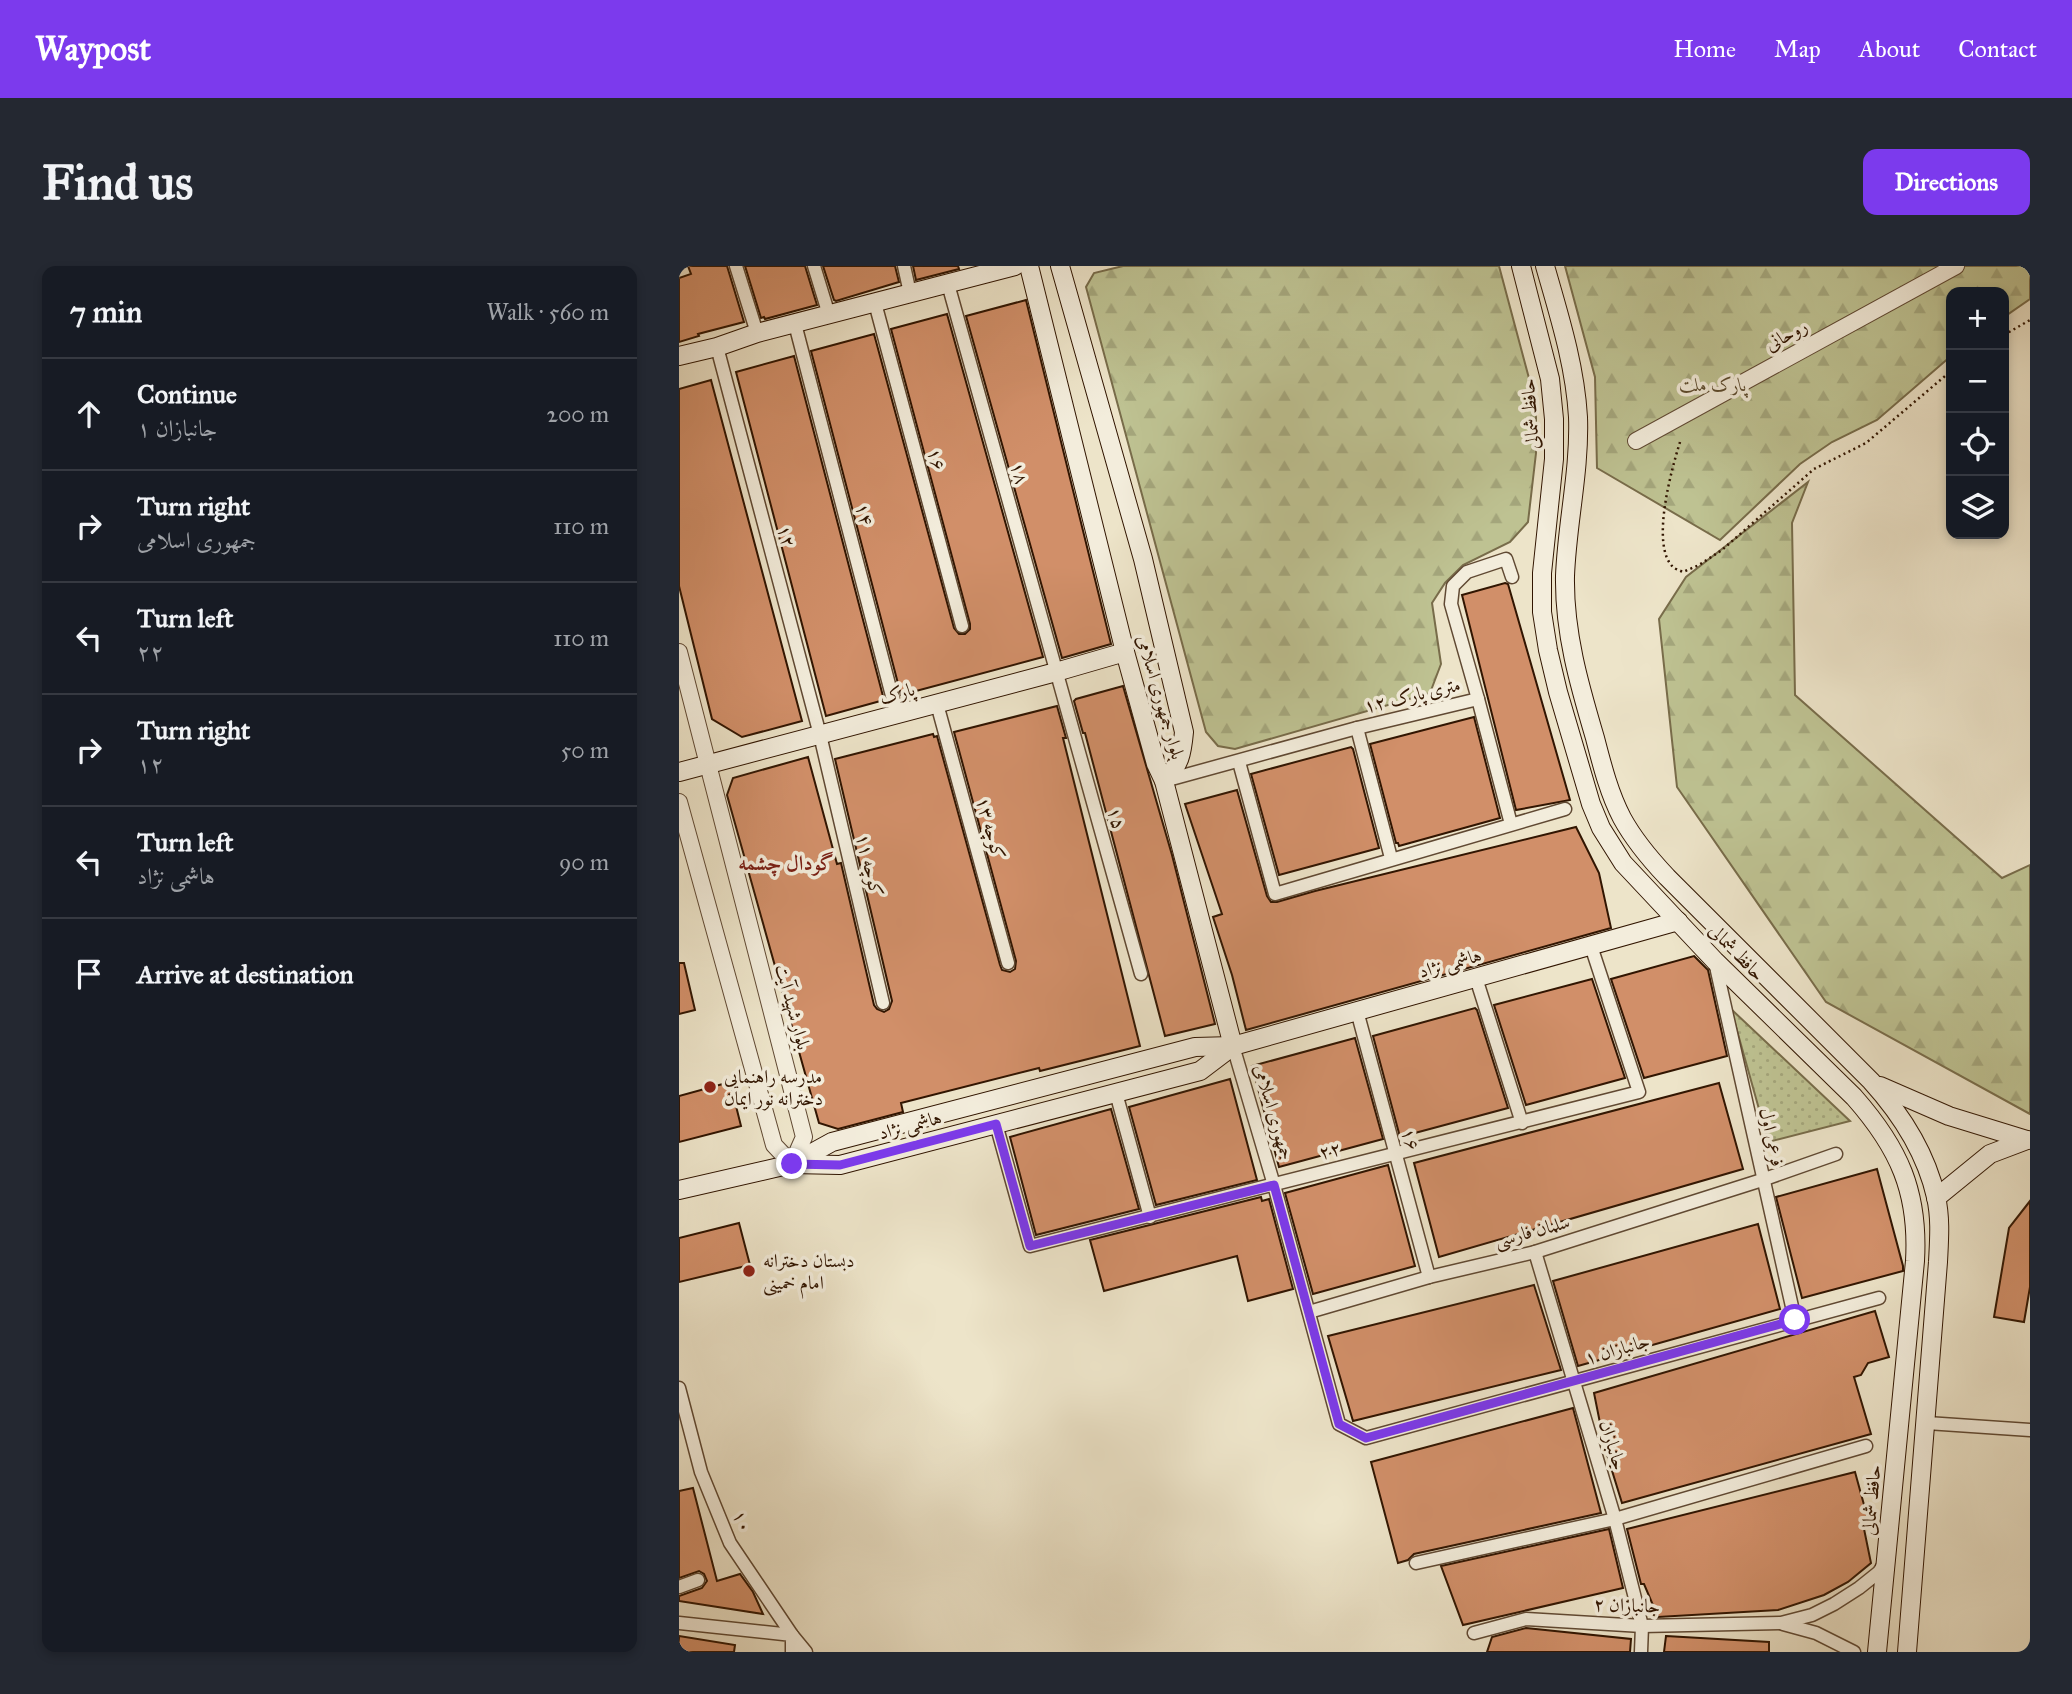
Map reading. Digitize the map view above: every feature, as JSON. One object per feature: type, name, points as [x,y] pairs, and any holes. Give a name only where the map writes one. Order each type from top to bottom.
[{"type":"main road","points":[[679,356],[948,284],[994,269],[1014,266]]},
{"type":"main road","name":"بلوار جمهوری اسلامی","points":[[1029,266],[1125,652],[1156,764],[1164,781],[1176,768],[1184,732],[1143,559],[1060,266]]},
{"type":"main road","name":"حافظ شمالی","points":[[1521,266],[1551,379],[1554,419],[1554,458],[1542,573],[1542,612],[1557,692],[1585,790],[1601,828],[1623,863],[1715,961],[1854,1097],[1874,1120],[1890,1145],[1913,1203],[1915,1261],[1877,1652]]},
{"type":"main road","name":"حافظ شمالی","points":[[1545,266],[1574,375],[1578,417],[1577,460],[1565,574],[1570,646],[1607,783],[1622,817],[1641,849],[1893,1105],[1911,1134],[1936,1198],[1940,1230],[1907,1652]]},
{"type":"main road","name":"پارک","points":[[679,772],[1125,652]]},
{"type":"main road","name":"جمهوری اسلامی","points":[[1164,781],[1233,1046]]},
{"type":"main road","name":"هاشمی نژاد","points":[[792,1164],[832,1142],[1195,1047],[1233,1046],[1678,921]]},
{"type":"main road","name":"هاشمی نژاد","points":[[679,1191],[792,1164],[840,1165],[1116,1093],[1200,1071],[1233,1046]]},
{"type":"main road","points":[[1871,1081],[1949,1116],[2029,1140]]},
{"type":"main road","points":[[1936,1198],[1990,1154],[2029,1140]]},
{"type":"street","points":[[736,266],[757,333]]},
{"type":"street","points":[[814,266],[829,315]]},
{"type":"street","points":[[904,266],[910,293]]},
{"type":"street","name":"روحانی","points":[[1636,441],[1956,266]]},
{"type":"street","name":"۱۸","points":[[948,284],[1056,672]]},
{"type":"street","name":"۱۶","points":[[874,303],[962,626]]},
{"type":"street","name":"۱۴","points":[[795,324],[897,715]]},
{"type":"street","name":"۱۲","points":[[717,347],[820,736]]},
{"type":"street","name":"۱۲ متری پارک","points":[[1164,781],[1357,728],[1479,699],[1451,604],[1453,586],[1467,572],[1506,559],[1512,577]]},
{"type":"street","name":"بلوار شهید آیت","points":[[679,652],[804,1137],[792,1164]]},
{"type":"street","name":"۱۵","points":[[1056,672],[1141,974]]},
{"type":"street","points":[[1479,699],[1511,824]]},
{"type":"street","name":"کوچه ۱۳","points":[[937,704],[1008,962]]},
{"type":"street","points":[[1357,728],[1391,858]]},
{"type":"street","name":"کوچه ۱۱","points":[[820,736],[883,1003]]},
{"type":"street","points":[[1239,762],[1275,894],[1565,809]]},
{"type":"street","points":[[679,802],[774,1145],[792,1164]]},
{"type":"street","name":"۲۲","points":[[996,1124],[1030,1246],[1639,1092],[1591,946]]},
{"type":"street","name":"فرعی اول","points":[[1715,961],[1795,1320]]},
{"type":"street","points":[[1476,978],[1522,1123]]},
{"type":"street","name":"۱۶","points":[[1357,1011],[1429,1277]]},
{"type":"street","name":"جمهوری اسلامی","points":[[1233,1046],[1339,1424],[1366,1438]]},
{"type":"street","points":[[1116,1093],[1150,1217]]},
{"type":"street","name":"سلمان فارسی","points":[[1309,1312],[1429,1277],[1535,1252],[1836,1154]]},
{"type":"street","name":"جانبازان","points":[[1535,1252],[1615,1519],[1642,1626],[1641,1652]]},
{"type":"street","name":"جانبازان ۱","points":[[1366,1438],[1879,1298]]},
{"type":"street","name":"۱۰","points":[[679,1388],[701,1472],[730,1543],[806,1652]]},
{"type":"street","points":[[1927,1423],[2030,1430]]},
{"type":"street","points":[[1416,1563],[1615,1519],[1866,1446]]},
{"type":"street","points":[[1781,1623],[1812,1615],[1834,1604],[1879,1572],[1886,1561]]},
{"type":"street","points":[[679,1587],[698,1580]]},
{"type":"street","name":"جانبازان ۲","points":[[1474,1633],[1526,1619],[1642,1626],[1781,1623]]},
{"type":"street","points":[[679,1623],[792,1635],[792,1652]]},
{"type":"street","points":[[1781,1623],[1816,1633],[1854,1652]]},
{"type":"path","points":[[2009,332],[2030,320]]},
{"type":"path","points":[[1681,442],[1672,467],[1662,524],[1665,550],[1672,566],[1683,572],[1722,550],[1814,468],[1865,443],[1946,375]]},
{"type":"green space","points":[[1123,266],[1499,266],[1530,382],[1536,417],[1536,453],[1528,522],[1510,542],[1463,565],[1445,583],[1432,603],[1441,664],[1430,693],[1235,749],[1218,746],[1206,732],[1086,287],[1094,273]]},
{"type":"green space","name":"پارک ملت","points":[[1565,266],[2030,266],[2030,299],[2009,314],[2009,287],[1946,287],[1946,360],[1877,420],[1832,442],[1800,464],[1720,540],[1597,468],[1595,377]]},
{"type":"green space","points":[[1808,482],[1792,523],[1795,695],[2002,878],[2030,865],[2030,1114],[1826,1002],[1677,787],[1659,619],[1686,577]]},
{"type":"green space","points":[[1731,1009],[1850,1121],[1772,1141],[1766,1134]]},
{"type":"building","points":[[688,266],[727,266],[744,322],[679,342],[679,278],[691,274]]},
{"type":"building","points":[[745,266],[805,266],[817,305],[761,318]]},
{"type":"building","points":[[823,266],[895,266],[899,282],[836,301]]},
{"type":"building","points":[[913,266],[958,266],[959,269],[916,280]]},
{"type":"building","points":[[1026,300],[1111,644],[1062,658],[966,316]]},
{"type":"building","points":[[947,314],[1043,657],[901,695],[811,351],[874,334],[954,628],[959,634],[965,634],[970,629],[970,624],[891,329]]},
{"type":"building","points":[[794,356],[884,700],[826,716],[736,372]]},
{"type":"building","points":[[711,380],[802,721],[742,737],[712,719],[679,586],[679,389]]},
{"type":"building","points":[[1508,584],[1570,800],[1516,810],[1462,595]]},
{"type":"building","points":[[1123,686],[1172,855],[1215,1024],[1165,1036],[1085,733],[1074,701]]},
{"type":"building","points":[[1057,706],[1140,1046],[901,1103],[903,1112],[838,1129],[819,1123],[727,795],[733,778],[808,757],[837,864],[841,863],[874,1005],[884,1012],[889,1009],[892,1001],[835,759],[933,734],[934,737],[937,736],[1000,965],[1002,970],[1010,972],[1015,969],[1016,961],[954,732]]},
{"type":"building","points":[[1474,717],[1500,818],[1399,846],[1370,744]]},
{"type":"building","points":[[1351,747],[1379,848],[1279,875],[1251,774]]},
{"type":"building","points":[[1237,790],[1271,902],[1576,827],[1599,873],[1611,928],[1246,1030],[1213,917],[1222,914],[1185,804]]},
{"type":"building","points":[[1694,956],[1708,970],[1727,1056],[1644,1078],[1611,979]]},
{"type":"building","points":[[679,963],[684,963],[695,1010],[679,1014]]},
{"type":"building","points":[[1592,979],[1625,1078],[1526,1105],[1494,1005]]},
{"type":"building","points":[[1475,1008],[1508,1108],[1400,1137],[1373,1036]]},
{"type":"building","points":[[1355,1038],[1383,1139],[1279,1167],[1252,1066]]},
{"type":"building","points":[[1230,1079],[1257,1180],[1156,1205],[1129,1107]]},
{"type":"building","points":[[730,1082],[741,1126],[679,1142],[679,1096]]},
{"type":"building","points":[[1719,1083],[1743,1169],[1439,1257],[1414,1163]]},
{"type":"building","points":[[1111,1109],[1139,1209],[1036,1235],[1010,1137]]},
{"type":"building","points":[[1388,1165],[1415,1266],[1313,1294],[1285,1193]]},
{"type":"building","points":[[1877,1169],[1903,1271],[1802,1298],[1776,1197]]},
{"type":"building","points":[[1261,1197],[1262,1201],[1269,1199],[1293,1289],[1248,1301],[1237,1256],[1104,1291],[1090,1240]]},
{"type":"building","points":[[2030,1201],[2030,1287],[2024,1322],[1994,1317],[2009,1228]]},
{"type":"building","points":[[739,1223],[750,1265],[679,1282],[679,1238]]},
{"type":"building","points":[[1758,1224],[1780,1309],[1578,1366],[1553,1281]]},
{"type":"building","points":[[1534,1285],[1561,1370],[1353,1421],[1328,1336]]},
{"type":"building","points":[[1875,1311],[1889,1357],[1868,1363],[1861,1375],[1854,1377],[1871,1434],[1622,1503],[1605,1448],[1594,1393]]},
{"type":"building","points":[[1573,1408],[1601,1513],[1414,1554],[1408,1560],[1398,1563],[1371,1462]]},
{"type":"building","points":[[1855,1472],[1869,1523],[1863,1524],[1871,1563],[1848,1582],[1824,1595],[1778,1610],[1658,1617],[1644,1584],[1641,1584],[1627,1529]]},
{"type":"building","points":[[693,1488],[717,1581],[740,1574],[753,1592],[763,1614],[679,1601],[679,1596],[702,1588],[707,1581],[699,1571],[679,1578],[679,1491]]},
{"type":"building","points":[[1609,1529],[1623,1588],[1463,1625],[1441,1566]]},
{"type":"building","points":[[1526,1628],[1631,1639],[1630,1652],[1487,1652],[1492,1637]]},
{"type":"building","points":[[679,1636],[735,1645],[734,1652],[679,1652]]},
{"type":"building","points":[[1666,1636],[1769,1642],[1769,1652],[1664,1652]]},
{"type":"place","name":"مدرسه راهنمایی دخترانه نور ایمان","points":[[710,1087]]},
{"type":"place","name":"دبستان دخترانه امام خمینی","points":[[749,1271]]},
{"type":"district","name":"گودال چشمه","points":[[786,863]]},
{"type":"route","points":[[792,1164],[840,1165],[996,1124],[1030,1246],[1274,1185],[1339,1424],[1366,1438],[1795,1320]]}]
